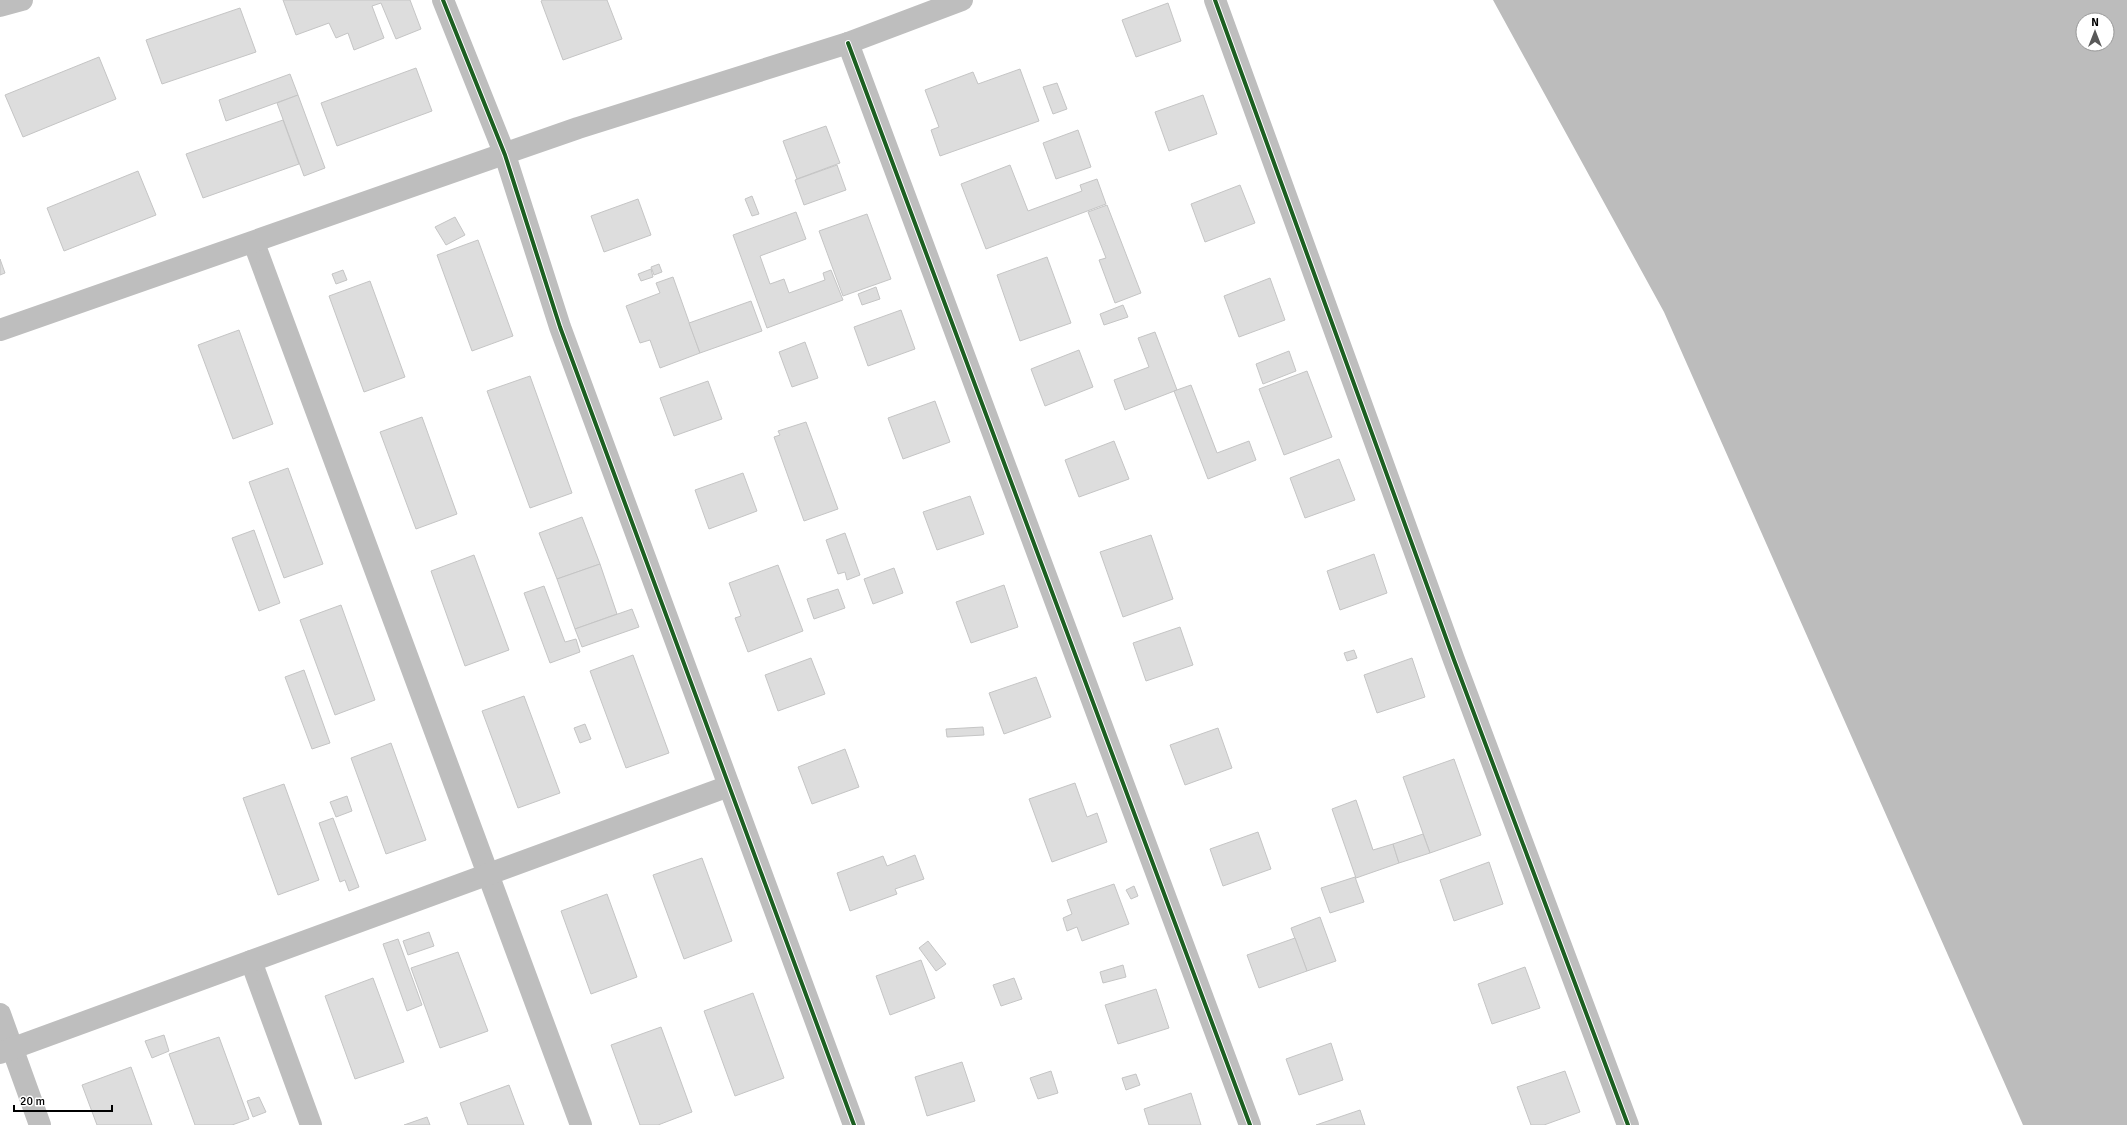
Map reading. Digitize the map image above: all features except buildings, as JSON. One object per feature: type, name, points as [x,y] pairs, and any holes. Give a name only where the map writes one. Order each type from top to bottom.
[{"type":"street","points":[[0,6],[22,0]]},
{"type":"street","points":[[443,0],[505,155],[560,327],[854,1125]]},
{"type":"street","points":[[0,330],[254,243],[378,197],[505,155],[578,128],[848,43],[962,0]]},
{"type":"street","points":[[1215,0],[1454,660],[1628,1125]]},
{"type":"street","points":[[848,43],[1250,1125]]},
{"type":"street","points":[[254,243],[581,1125]]},
{"type":"street","points":[[6,1051],[729,786]]},
{"type":"street","points":[[251,961],[311,1125]]},
{"type":"street","points":[[0,1014],[6,1051],[40,1125]]},
{"type":"shaded area","points":[[1493,0],[2127,0],[2127,1125],[2023,1125],[1664,312]]},
{"type":"cycle path","points":[[443,0],[505,155],[560,327],[854,1125]]},
{"type":"cycle path","points":[[1215,0],[1454,660],[1628,1125]]},
{"type":"cycle path","points":[[848,43],[1250,1125]]}]
